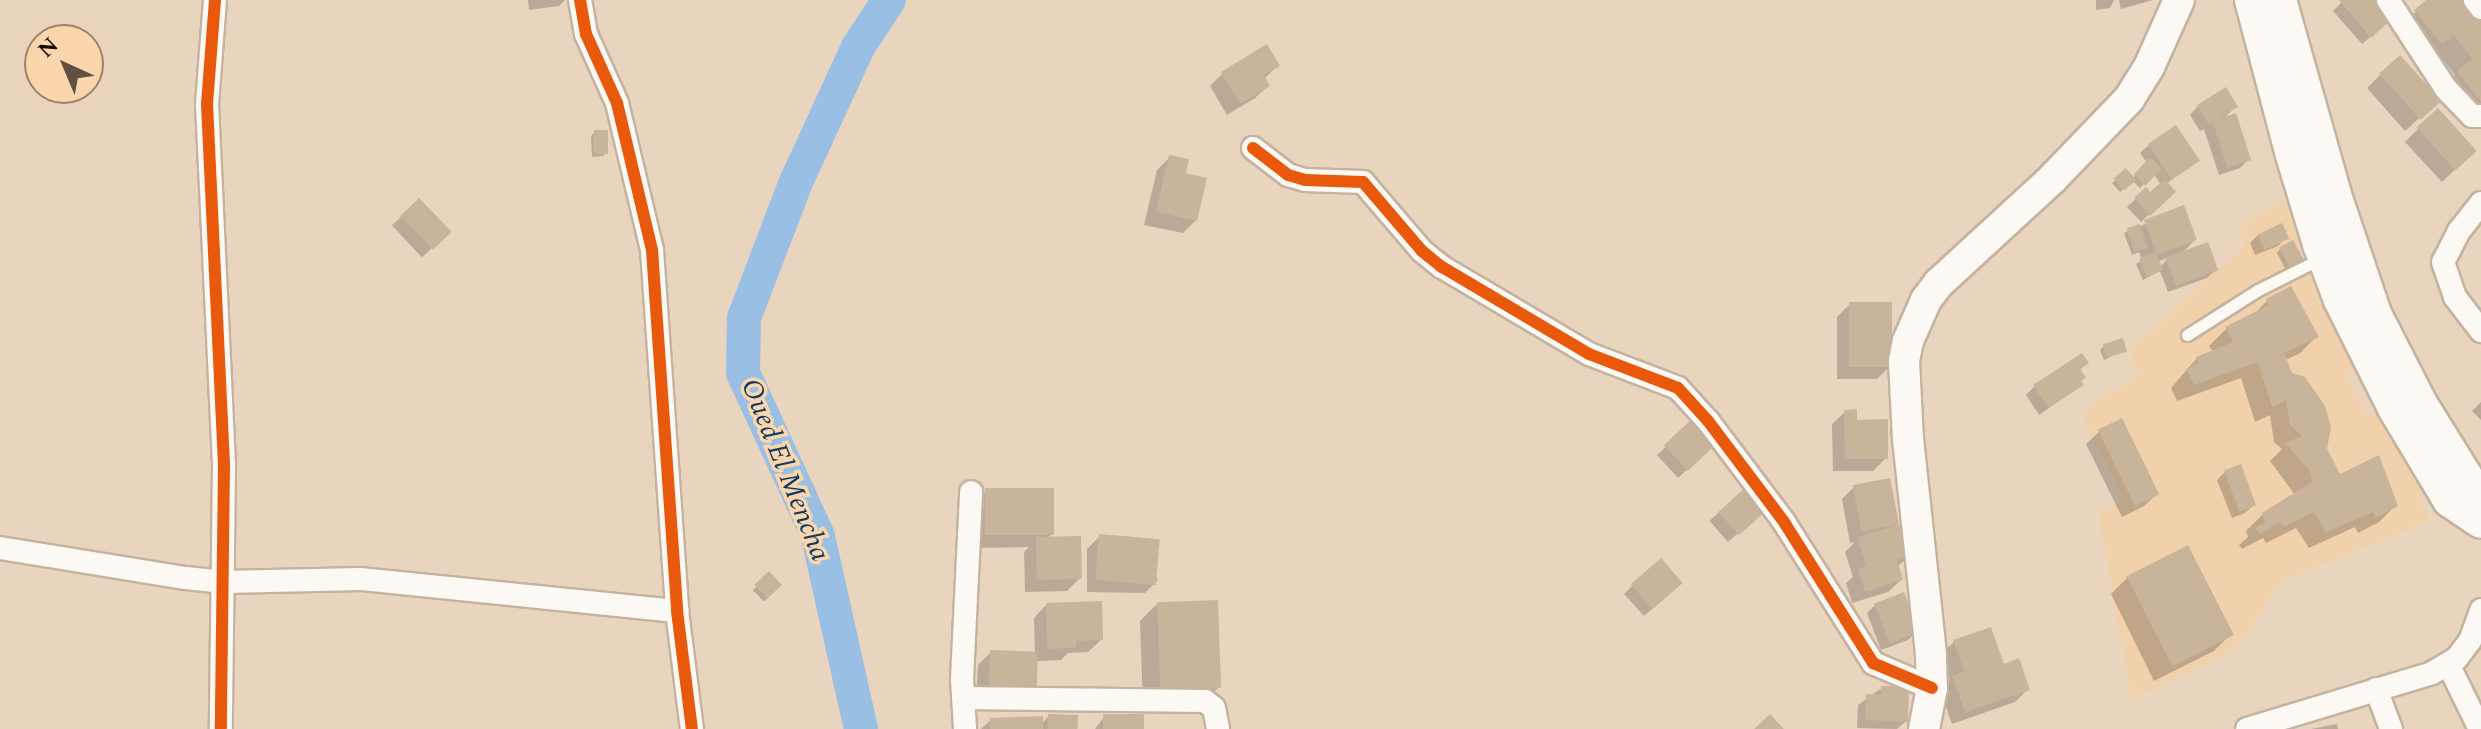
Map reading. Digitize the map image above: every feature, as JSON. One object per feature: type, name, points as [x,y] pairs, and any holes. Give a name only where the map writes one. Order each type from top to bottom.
[{"type":"main road","points":[[1924,729],[1932,688],[1908,440],[1904,361],[1908,341],[1916,319],[1939,283],[2053,178],[2129,99],[2149,67],[2179,0]]},
{"type":"main road","points":[[2251,0],[2262,50],[2337,251],[2374,314],[2420,404],[2469,483],[2481,520]]},
{"type":"main road","points":[[2279,0],[2337,251]]},
{"type":"street","points":[[215,0],[207,104],[215,209],[224,582],[221,729]]},
{"type":"street","points":[[580,0],[586,34],[617,103],[652,250],[677,611],[692,729]]},
{"type":"street","points":[[2388,0],[2446,89],[2472,116],[2481,116]]},
{"type":"street","points":[[2475,0],[2481,8]]},
{"type":"street","points":[[1253,148],[1288,175],[1305,180],[1363,182],[1372,188],[1422,251],[1442,267],[1589,354],[1678,388],[1708,421],[1784,522],[1873,663],[1932,688]]},
{"type":"street","points":[[2481,203],[2459,231],[2443,262],[2455,297],[2481,331]]},
{"type":"street","points":[[965,729],[963,698],[971,492]]},
{"type":"street","points":[[0,548],[224,582],[300,578],[374,580],[677,611]]},
{"type":"street","points":[[2247,729],[2271,726],[2432,673],[2457,658],[2470,641],[2481,610]]},
{"type":"street","points":[[2448,664],[2480,729]]},
{"type":"street","points":[[2376,689],[2391,729]]},
{"type":"street","points":[[963,698],[1205,701],[1214,708],[1218,729]]},
{"type":"lane","points":[[2187,335],[2258,290],[2337,251]]},
{"type":"shaded area","points":[[2285,200],[2308,247],[2296,252],[2308,277],[2316,275],[2364,368],[2353,374],[2345,371],[2368,418],[2374,409],[2384,405],[2428,496],[2420,500],[2430,521],[2282,581],[2238,648],[2132,700],[2098,512],[2123,500],[2084,420],[2085,413],[2094,402],[2138,375],[2129,351],[2246,244],[2237,227]]},
{"type":"building","points":[[2339,0],[2378,0],[2393,18],[2371,38]]},
{"type":"building","points":[[2426,0],[2465,0],[2481,20],[2481,102],[2457,71],[2472,59],[2454,35],[2442,45],[2414,10]]},
{"type":"building","points":[[1267,44],[1280,66],[1264,75],[1270,86],[1240,104],[1221,72]]},
{"type":"building","points":[[2400,55],[2441,101],[2421,120],[2379,74]]},
{"type":"building","points":[[2226,87],[2238,107],[2218,119],[2236,113],[2251,160],[2227,168],[2213,122],[2209,125],[2197,105]]},
{"type":"building","points":[[2438,108],[2477,151],[2455,171],[2416,127]]},
{"type":"building","points":[[2176,125],[2200,161],[2172,180],[2148,144]]},
{"type":"building","points":[[594,130],[608,130],[608,154],[594,154]]},
{"type":"building","points":[[1169,155],[1189,159],[1186,173],[1207,178],[1197,221],[1156,212]]},
{"type":"building","points":[[2150,157],[2162,168],[2145,185],[2134,175]]},
{"type":"building","points":[[2126,168],[2136,180],[2124,191],[2114,178]]},
{"type":"building","points":[[2165,179],[2176,192],[2150,216],[2134,198],[2146,187],[2150,192]]},
{"type":"building","points":[[419,198],[452,232],[433,250],[400,216]]},
{"type":"building","points":[[2184,205],[2197,240],[2157,255],[2163,270],[2146,277],[2139,259],[2156,252],[2144,220]]},
{"type":"building","points":[[2282,223],[2289,238],[2265,250],[2258,234]]},
{"type":"building","points":[[2140,224],[2148,248],[2134,252],[2127,228]]},
{"type":"building","points":[[2293,240],[2304,260],[2290,268],[2279,248]]},
{"type":"building","points":[[2208,242],[2218,270],[2176,286],[2166,257]]},
{"type":"building","points":[[2291,286],[2319,337],[2284,353],[2292,373],[2305,377],[2325,406],[2331,427],[2327,449],[2340,474],[2379,455],[2398,506],[2375,518],[2373,512],[2326,532],[2314,512],[2284,527],[2280,522],[2260,534],[2255,527],[2265,523],[2262,513],[2312,482],[2310,471],[2285,443],[2302,436],[2290,425],[2286,400],[2272,407],[2258,362],[2194,385],[2186,369],[2199,363],[2196,357],[2233,342],[2225,327],[2269,305],[2266,299]]},
{"type":"building","points":[[1849,302],[1892,302],[1892,367],[1849,367]]},
{"type":"building","points":[[2123,338],[2127,351],[2107,358],[2103,344]]},
{"type":"building","points":[[2082,353],[2089,363],[2080,369],[2086,378],[2081,381],[2084,385],[2048,408],[2033,385]]},
{"type":"building","points":[[1857,409],[1857,420],[1888,419],[1888,459],[1845,459],[1844,410]]},
{"type":"building","points":[[1693,418],[1717,444],[1688,471],[1664,445]]},
{"type":"building","points":[[2122,418],[2159,494],[2135,506],[2098,430]]},
{"type":"building","points":[[2241,464],[2256,505],[2239,512],[2224,470]]},
{"type":"building","points":[[1890,478],[1899,524],[1862,531],[1853,485]]},
{"type":"building","points":[[985,488],[1054,488],[1054,535],[985,535]]},
{"type":"building","points":[[1745,488],[1766,511],[1739,535],[1718,512]]},
{"type":"building","points":[[1902,524],[1912,555],[1897,560],[1903,580],[1865,592],[1858,569],[1866,566],[1857,537]]},
{"type":"building","points":[[1099,534],[1160,539],[1156,585],[1095,580]]},
{"type":"building","points":[[1081,536],[1082,579],[1037,580],[1036,537]]},
{"type":"building","points":[[2188,545],[2234,635],[2172,666],[2127,576]]},
{"type":"building","points":[[1661,558],[1683,583],[1652,609],[1631,584]]},
{"type":"building","points":[[769,571],[782,585],[767,599],[754,585]]},
{"type":"building","points":[[1904,592],[1919,632],[1890,644],[1874,603]]},
{"type":"building","points":[[1218,600],[1221,688],[1160,690],[1157,602]]},
{"type":"building","points":[[1102,601],[1103,640],[1076,641],[1076,648],[1047,649],[1046,603]]},
{"type":"building","points":[[1991,627],[2004,664],[2019,658],[2030,690],[1965,712],[1952,676],[1964,671],[1953,640]]},
{"type":"building","points":[[990,650],[1038,652],[1037,692],[989,690]]},
{"type":"building","points":[[1881,686],[1909,686],[1908,722],[1865,720],[1866,694],[1881,695]]},
{"type":"building","points":[[1048,714],[1078,715],[1077,729],[1047,729]]},
{"type":"building","points":[[1103,714],[1144,714],[1144,729],[1103,729]]},
{"type":"building","points":[[1770,714],[1784,729],[1754,729]]},
{"type":"building","points":[[1043,716],[1043,729],[990,729],[990,718]]},
{"type":"waterway","name":"Oued El Mencha","points":[[861,729],[818,536],[743,373],[744,318],[796,182],[858,47],[889,0]]},
{"type":"cycle path","points":[[215,0],[207,104],[224,466],[221,729]]},
{"type":"cycle path","points":[[580,0],[586,34],[617,103],[652,250],[677,611],[692,729]]},
{"type":"cycle path","points":[[1253,148],[1288,175],[1305,180],[1363,182],[1422,251],[1442,267],[1589,354],[1678,388],[1708,421],[1784,522],[1873,663],[1932,688]]}]
